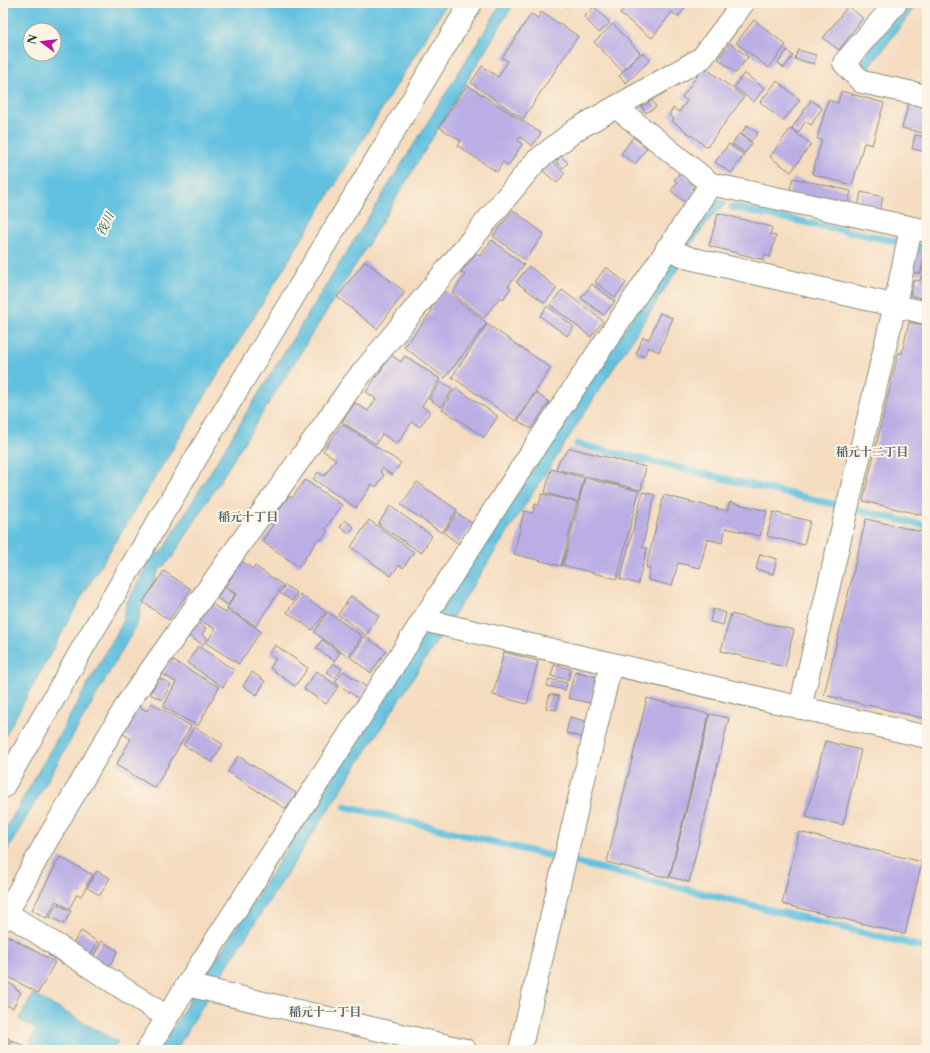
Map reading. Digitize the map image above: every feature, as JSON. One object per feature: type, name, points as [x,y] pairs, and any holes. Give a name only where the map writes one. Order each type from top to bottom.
[{"type":"street","points":[[3,787],[85,644],[218,421],[471,3]]},
{"type":"street","points":[[167,1017],[5,917],[46,842],[129,701],[353,384],[536,161],[576,129],[702,58],[743,3]]},
{"type":"street","points":[[896,3],[844,63],[862,82],[927,96]]},
{"type":"street","points":[[616,106],[711,184],[914,236],[895,306],[800,708]]},
{"type":"street","points":[[147,1050],[167,1017],[434,622],[540,439],[676,252],[711,184]]},
{"type":"street","points":[[676,252],[927,313]]},
{"type":"street","points":[[434,622],[927,737]]},
{"type":"street","points":[[520,1050],[611,664]]},
{"type":"street","points":[[189,985],[465,1050]]},
{"type":"water","name":"筏川","points":[[3,3],[447,3],[82,596],[3,740]]},
{"type":"water","points":[[502,3],[514,3],[361,256],[171,559],[159,570],[140,609],[139,619],[132,633],[3,858],[3,834],[122,624],[127,602],[152,557],[163,550]]},
{"type":"water","points":[[906,3],[917,4],[867,71],[858,63]]},
{"type":"water","points":[[714,198],[726,203],[705,225],[687,252],[677,270],[218,980],[176,1050],[159,1050],[439,613],[668,263]]},
{"type":"water","points":[[33,994],[118,1042],[113,1050],[43,1050],[29,1043],[36,1029],[19,1019]]},
{"type":"building","points":[[562,3],[570,3],[567,7]]},
{"type":"building","points":[[628,3],[689,3],[678,17],[672,12],[652,38],[620,14]]},
{"type":"building","points":[[848,6],[863,18],[839,50],[823,38]]},
{"type":"building","points":[[594,7],[610,23],[599,33],[584,17]]},
{"type":"building","points":[[541,12],[578,36],[523,119],[471,83],[482,66],[498,77],[508,61],[502,58],[531,14],[538,18]]},
{"type":"building","points":[[754,20],[786,45],[769,68],[736,43]]},
{"type":"building","points":[[613,24],[640,53],[622,71],[594,42]]},
{"type":"building","points":[[730,43],[748,57],[736,73],[718,59]]},
{"type":"building","points":[[787,50],[793,56],[784,68],[778,63]]},
{"type":"building","points":[[798,50],[816,55],[814,64],[795,59]]},
{"type":"building","points":[[642,53],[650,60],[626,83],[619,76]]},
{"type":"building","points":[[704,67],[744,97],[707,147],[672,121],[674,119],[669,115],[673,108],[679,112],[687,101],[682,97]]},
{"type":"building","points":[[744,73],[764,88],[754,102],[734,87]]},
{"type":"building","points":[[777,81],[800,100],[783,121],[760,102]]},
{"type":"building","points":[[467,85],[541,133],[532,146],[520,137],[518,140],[522,144],[508,166],[503,162],[497,172],[458,146],[461,141],[439,127]]},
{"type":"building","points":[[841,91],[884,103],[872,145],[864,143],[852,185],[812,174],[822,140],[817,139],[828,100],[838,103]]},
{"type":"building","points":[[652,100],[656,107],[646,113],[641,106]]},
{"type":"building","points":[[811,100],[822,108],[811,125],[806,121],[798,133],[792,128]]},
{"type":"building","points":[[909,102],[927,106],[927,134],[902,128]]},
{"type":"building","points":[[747,125],[758,133],[751,141],[741,134]]},
{"type":"building","points":[[790,129],[811,144],[791,172],[770,157]]},
{"type":"building","points":[[739,134],[752,143],[745,153],[732,144]]},
{"type":"building","points":[[915,135],[927,137],[927,152],[912,149]]},
{"type":"building","points":[[633,137],[647,148],[635,164],[621,154]]},
{"type":"building","points":[[729,144],[744,155],[731,173],[715,162]]},
{"type":"building","points":[[561,156],[568,163],[563,168],[556,162]]},
{"type":"building","points":[[551,160],[565,173],[557,183],[542,170]]},
{"type":"building","points":[[681,171],[696,184],[692,189],[696,191],[686,203],[671,191],[677,182],[674,180]]},
{"type":"building","points":[[793,178],[851,191],[847,207],[789,194]]},
{"type":"building","points":[[861,192],[883,197],[879,213],[858,208]]},
{"type":"building","points":[[513,210],[544,234],[525,260],[493,236]]},
{"type":"building","points":[[718,213],[772,227],[770,234],[776,236],[770,257],[764,255],[764,260],[709,246]]},
{"type":"building","points":[[492,240],[524,265],[508,286],[511,288],[503,299],[500,297],[484,318],[452,293],[465,275],[461,272],[476,253],[480,256]]},
{"type":"building","points":[[916,249],[927,252],[927,300],[910,295],[914,280],[920,281],[926,255],[920,274],[910,271]]},
{"type":"building","points":[[365,261],[405,292],[377,329],[337,297]]},
{"type":"building","points":[[529,266],[557,288],[545,303],[516,282]]},
{"type":"building","points":[[606,267],[626,283],[615,297],[595,282]]},
{"type":"building","points":[[592,284],[615,301],[604,315],[581,298]]},
{"type":"building","points":[[444,290],[487,323],[445,378],[404,347],[432,311],[430,309]]},
{"type":"building","points":[[562,290],[603,321],[591,337],[550,305]]},
{"type":"building","points":[[547,306],[574,327],[567,336],[540,316]]},
{"type":"building","points":[[660,313],[673,318],[659,352],[648,347],[644,357],[636,354],[643,337],[649,339]]},
{"type":"building","points":[[909,322],[927,326],[927,516],[863,501],[898,353],[902,353]]},
{"type":"building","points":[[487,324],[551,368],[516,421],[452,377]]},
{"type":"building","points":[[391,355],[401,362],[405,356],[440,379],[422,406],[430,412],[420,427],[412,422],[397,444],[382,434],[376,444],[342,422],[355,403],[368,411],[376,399],[366,392]]},
{"type":"building","points":[[441,382],[453,389],[441,407],[429,399]]},
{"type":"building","points":[[456,388],[498,416],[484,437],[442,409]]},
{"type":"building","points":[[536,393],[549,402],[531,429],[518,421]]},
{"type":"building","points":[[342,424],[401,463],[392,475],[382,468],[380,472],[384,475],[376,487],[372,484],[356,508],[313,479],[318,472],[324,476],[336,459],[323,451]]},
{"type":"building","points":[[570,448],[646,467],[641,490],[556,469],[559,461]]},
{"type":"building","points":[[551,469],[584,478],[578,502],[545,493]]},
{"type":"building","points":[[585,478],[639,491],[617,579],[563,565]]},
{"type":"building","points":[[305,480],[342,505],[325,529],[328,531],[321,540],[319,538],[299,567],[262,541],[273,525],[270,523],[289,496],[292,498]]},
{"type":"building","points":[[417,482],[457,510],[442,533],[401,505]]},
{"type":"building","points":[[643,492],[655,495],[642,547],[647,548],[638,584],[620,579]]},
{"type":"building","points":[[542,494],[577,502],[561,566],[514,554],[524,511],[533,513],[535,504],[539,505]]},
{"type":"building","points":[[664,495],[727,511],[730,502],[767,511],[760,536],[726,528],[722,543],[707,539],[700,568],[678,563],[672,586],[648,580],[650,569],[646,567]]},
{"type":"building","points":[[390,506],[432,536],[421,553],[378,524]]},
{"type":"building","points":[[773,512],[810,521],[804,545],[767,536]]},
{"type":"building","points":[[457,513],[473,524],[459,544],[444,533]]},
{"type":"building","points":[[866,519],[927,533],[927,719],[824,695]]},
{"type":"building","points":[[345,520],[354,527],[349,533],[340,527]]},
{"type":"building","points":[[369,520],[414,552],[403,568],[399,565],[391,576],[351,547]]},
{"type":"building","points":[[760,554],[777,559],[773,574],[756,569]]},
{"type":"building","points":[[242,561],[253,569],[255,566],[283,585],[256,626],[227,608],[236,594],[225,587]]},
{"type":"building","points":[[164,571],[191,589],[169,620],[143,602]]},
{"type":"building","points":[[285,585],[297,593],[292,601],[280,593]]},
{"type":"building","points":[[224,587],[235,594],[228,605],[217,598]]},
{"type":"building","points":[[300,594],[326,612],[312,630],[287,612]]},
{"type":"building","points":[[351,596],[379,616],[366,635],[338,615]]},
{"type":"building","points":[[209,602],[226,613],[228,610],[261,631],[239,664],[206,643],[215,629],[198,619]]},
{"type":"building","points":[[713,609],[726,613],[723,625],[710,622]]},
{"type":"building","points":[[328,612],[362,636],[348,657],[314,632]]},
{"type":"building","points":[[731,614],[794,630],[785,667],[721,651]]},
{"type":"building","points":[[195,621],[206,628],[202,635],[207,638],[203,645],[186,634]]},
{"type":"building","points":[[365,636],[386,651],[371,673],[350,657]]},
{"type":"building","points":[[322,640],[340,653],[334,661],[316,648]]},
{"type":"building","points":[[275,645],[308,668],[295,686],[270,668],[276,659],[269,654]]},
{"type":"building","points":[[198,646],[234,670],[223,687],[187,663]]},
{"type":"building","points":[[504,652],[538,661],[527,704],[493,695]]},
{"type":"building","points":[[170,659],[219,687],[198,726],[163,707],[176,682],[162,674]]},
{"type":"building","points":[[333,663],[342,669],[335,678],[327,673]]},
{"type":"building","points":[[554,665],[571,669],[568,680],[551,676]]},
{"type":"building","points":[[317,671],[338,687],[326,704],[304,689]]},
{"type":"building","points":[[343,671],[368,688],[359,699],[335,682]]},
{"type":"building","points":[[575,671],[597,677],[590,703],[568,698]]},
{"type":"building","points":[[252,672],[265,681],[257,695],[243,686]]},
{"type":"building","points":[[159,678],[171,684],[162,700],[150,694]]},
{"type":"building","points":[[549,679],[567,683],[565,690],[547,686]]},
{"type":"building","points":[[550,694],[559,696],[556,710],[546,708]]},
{"type":"building","points":[[647,698],[709,714],[669,878],[607,862]]},
{"type":"building","points":[[151,703],[191,726],[155,788],[116,765],[131,739],[122,733],[138,706],[147,711]]},
{"type":"building","points":[[710,714],[729,718],[689,882],[670,877]]},
{"type":"building","points":[[570,717],[589,722],[585,738],[566,733]]},
{"type":"building","points":[[194,727],[223,744],[212,762],[183,745]]},
{"type":"building","points":[[825,741],[861,750],[843,825],[806,817]]},
{"type":"building","points":[[238,756],[296,793],[286,809],[228,772]]},
{"type":"building","points":[[799,832],[922,862],[905,934],[782,904]]},
{"type":"building","points":[[60,857],[93,875],[81,896],[77,894],[69,909],[56,901],[47,918],[32,910]]},
{"type":"building","points":[[97,871],[110,878],[100,895],[87,888]]},
{"type":"building","points":[[57,904],[71,911],[64,924],[50,917]]},
{"type":"building","points":[[81,931],[98,942],[87,961],[69,950]]},
{"type":"building","points":[[6,935],[55,962],[38,993],[3,974],[3,940]]},
{"type":"building","points":[[102,941],[118,951],[106,972],[90,962]]},
{"type":"building","points":[[52,949],[66,957],[63,964],[48,955]]},
{"type":"building","points":[[3,980],[16,987],[15,989],[21,992],[13,1008],[6,1005],[3,1011]]},
{"type":"building","points":[[3,1035],[10,1039],[4,1049],[3,1049]]},
{"type":"building","points":[[11,1040],[26,1047],[24,1050],[7,1050]]},
{"type":"waterway","points":[[732,207],[927,248]]},
{"type":"waterway","points":[[577,444],[837,505]]},
{"type":"waterway","points":[[860,511],[927,526]]},
{"type":"waterway","points":[[345,806],[555,857]]},
{"type":"waterway","points":[[574,862],[927,948]]},
{"type":"district","name":"稲元十二丁目","points":[[872,451]]},
{"type":"district","name":"稲元十丁目","points":[[248,516]]},
{"type":"district","name":"稲元十一丁目","points":[[325,1011]]}]
